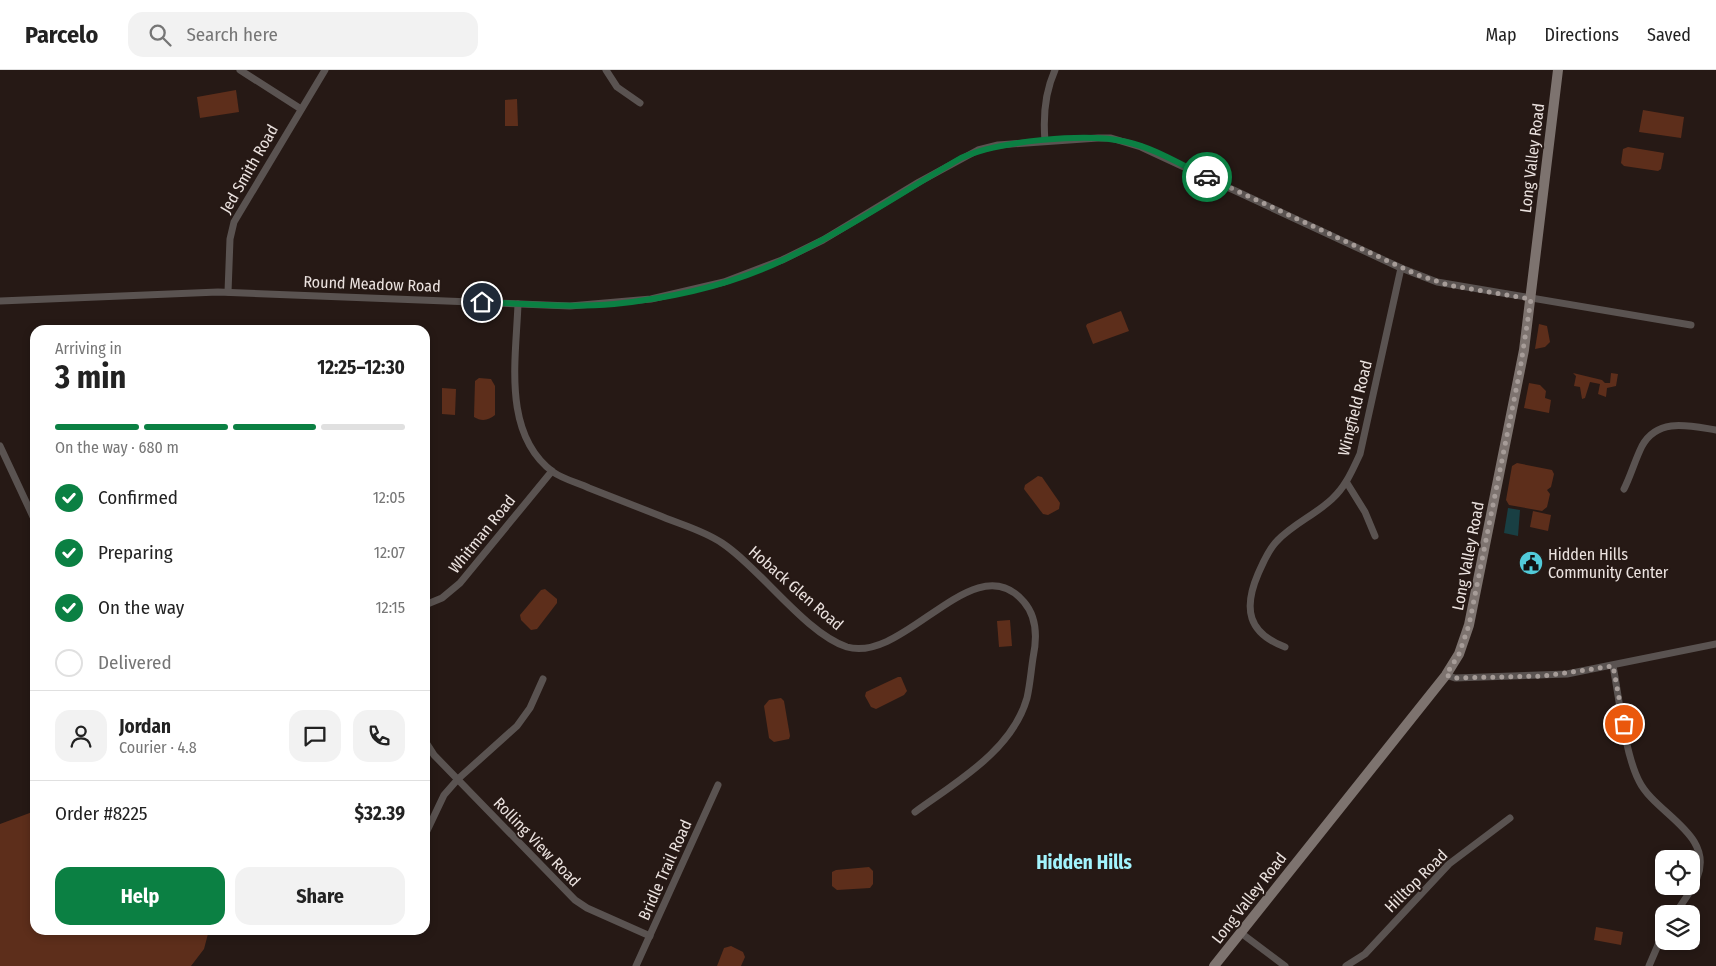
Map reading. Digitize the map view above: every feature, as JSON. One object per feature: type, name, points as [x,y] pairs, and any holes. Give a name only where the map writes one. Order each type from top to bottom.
[{"type":"street","points":[[240,70],[300,109]]},
{"type":"street","name":"Jed Smith Road","points":[[228,292],[230,239],[234,222],[325,70]]},
{"type":"street","points":[[606,70],[617,87],[640,104]]},
{"type":"street","points":[[1045,141],[1044,117],[1046,96],[1055,70]]},
{"type":"street","name":"Long Valley Road","points":[[1214,966],[1446,675],[1459,654],[1469,625],[1520,370],[1531,299],[1558,70]]},
{"type":"street","name":"Round Meadow Road","points":[[0,301],[228,292],[518,304],[612,304],[669,296],[724,282],[782,260],[823,240],[961,158],[978,150],[1045,141],[1098,138],[1129,142],[1248,195],[1402,268],[1448,285],[1652,317],[1691,325]]},
{"type":"street","name":"Wingfield Road","points":[[1285,647],[1268,640],[1259,632],[1252,620],[1249,607],[1251,592],[1265,557],[1276,542],[1331,500],[1347,482],[1363,445],[1402,268]]},
{"type":"street","name":"Hoback Glen Road","points":[[518,304],[516,395],[518,413],[529,442],[552,471],[712,536],[724,544],[812,624],[830,637],[849,647],[875,646],[895,638],[968,591],[984,586],[1002,587],[1016,594],[1025,603],[1032,615],[1036,628],[1027,698],[1018,719],[1007,736],[982,762],[914,812]]},
{"type":"street","points":[[1624,489],[1642,446],[1657,431],[1668,426],[1681,425],[1716,430]]},
{"type":"street","points":[[0,446],[30,509]]},
{"type":"street","name":"Whitman Road","points":[[430,603],[442,598],[460,583],[552,471]]},
{"type":"street","points":[[1347,482],[1365,512],[1375,536]]},
{"type":"street","points":[[1446,675],[1455,678],[1544,676],[1613,666],[1716,644]]},
{"type":"street","points":[[1613,666],[1632,763],[1637,778],[1646,793],[1663,811],[1688,832],[1700,852],[1700,872],[1681,905]]},
{"type":"street","points":[[430,825],[444,796],[458,779],[517,726],[530,708],[543,678]]},
{"type":"street","name":"Rolling View Road","points":[[430,748],[575,900],[586,908],[650,936]]},
{"type":"street","name":"Bridle Trail Road","points":[[636,966],[718,785]]},
{"type":"street","name":"Hilltop Road","points":[[1346,966],[1365,954],[1449,864],[1510,818]]},
{"type":"street","points":[[1241,933],[1285,966]]},
{"type":"street","points":[[1649,966],[1656,950]]},
{"type":"shaded area","points":[[236,90],[239,112],[200,118],[197,97]]},
{"type":"shaded area","points":[[517,99],[518,126],[505,126],[505,100]]},
{"type":"shaded area","points":[[1643,110],[1684,117],[1681,138],[1639,132]]},
{"type":"shaded area","points":[[1628,147],[1664,153],[1661,169],[1658,171],[1624,166],[1621,163],[1623,149]]},
{"type":"shaded area","points":[[1121,311],[1129,331],[1093,344],[1086,326],[1087,324]]},
{"type":"shaded area","points":[[1539,324],[1547,326],[1550,342],[1545,347],[1535,349]]},
{"type":"shaded area","points":[[1573,373],[1602,380],[1605,383],[1610,383],[1611,373],[1618,374],[1616,386],[1607,388],[1606,397],[1598,394],[1600,384],[1590,382],[1585,398],[1582,399],[1580,387],[1574,386],[1576,376]]},
{"type":"shaded area","points":[[479,378],[491,379],[495,386],[495,415],[485,420],[474,417],[475,381]]},
{"type":"shaded area","points":[[1529,383],[1540,385],[1546,391],[1545,398],[1551,400],[1549,413],[1524,408]]},
{"type":"shaded area","points":[[442,388],[456,389],[455,415],[442,414]]},
{"type":"shaded area","points":[[1517,463],[1552,470],[1554,474],[1551,487],[1547,490],[1550,494],[1547,507],[1542,511],[1509,505],[1506,500],[1512,466]]},
{"type":"shaded area","points":[[1038,476],[1042,477],[1060,503],[1059,509],[1048,515],[1043,514],[1024,489],[1025,485]]},
{"type":"shaded area","points":[[1533,511],[1551,515],[1548,531],[1530,527]]},
{"type":"shaded area","points":[[545,589],[557,599],[557,603],[537,629],[531,630],[521,620],[520,615],[541,590]]},
{"type":"shaded area","points":[[1010,620],[1012,646],[999,647],[997,621]]},
{"type":"shaded area","points":[[901,677],[907,691],[904,695],[876,709],[871,707],[865,696],[866,692]]},
{"type":"shaded area","points":[[781,698],[784,701],[790,736],[789,739],[774,742],[769,738],[764,706],[769,700]]},
{"type":"shaded area","points":[[30,813],[30,935],[208,935],[204,949],[191,966],[0,966],[0,824]]},
{"type":"shaded area","points":[[869,867],[873,871],[873,884],[870,888],[837,890],[832,886],[832,872]]},
{"type":"shaded area","points":[[1596,927],[1623,932],[1621,945],[1594,940]]},
{"type":"shaded area","points":[[731,946],[743,952],[745,957],[741,966],[717,966],[724,948]]},
{"type":"water","points":[[1508,508],[1520,510],[1518,536],[1504,533]]},
{"type":"way so far","points":[[1207,177],[1418,275],[1448,285],[1531,299],[1524,350],[1469,625],[1459,654],[1446,675],[1455,678],[1544,676],[1613,666],[1624,724]]},
{"type":"place","name":"Hidden Hills Community Center","points":[[1531,563]]},
{"type":"district","name":"Hidden Hills","points":[[1084,862]]},
{"type":"route","points":[[482,302],[570,306],[612,304],[678,294],[724,282],[759,270],[823,240],[961,158],[978,150],[998,146],[1087,138],[1111,138],[1129,142],[1207,177]]}]
